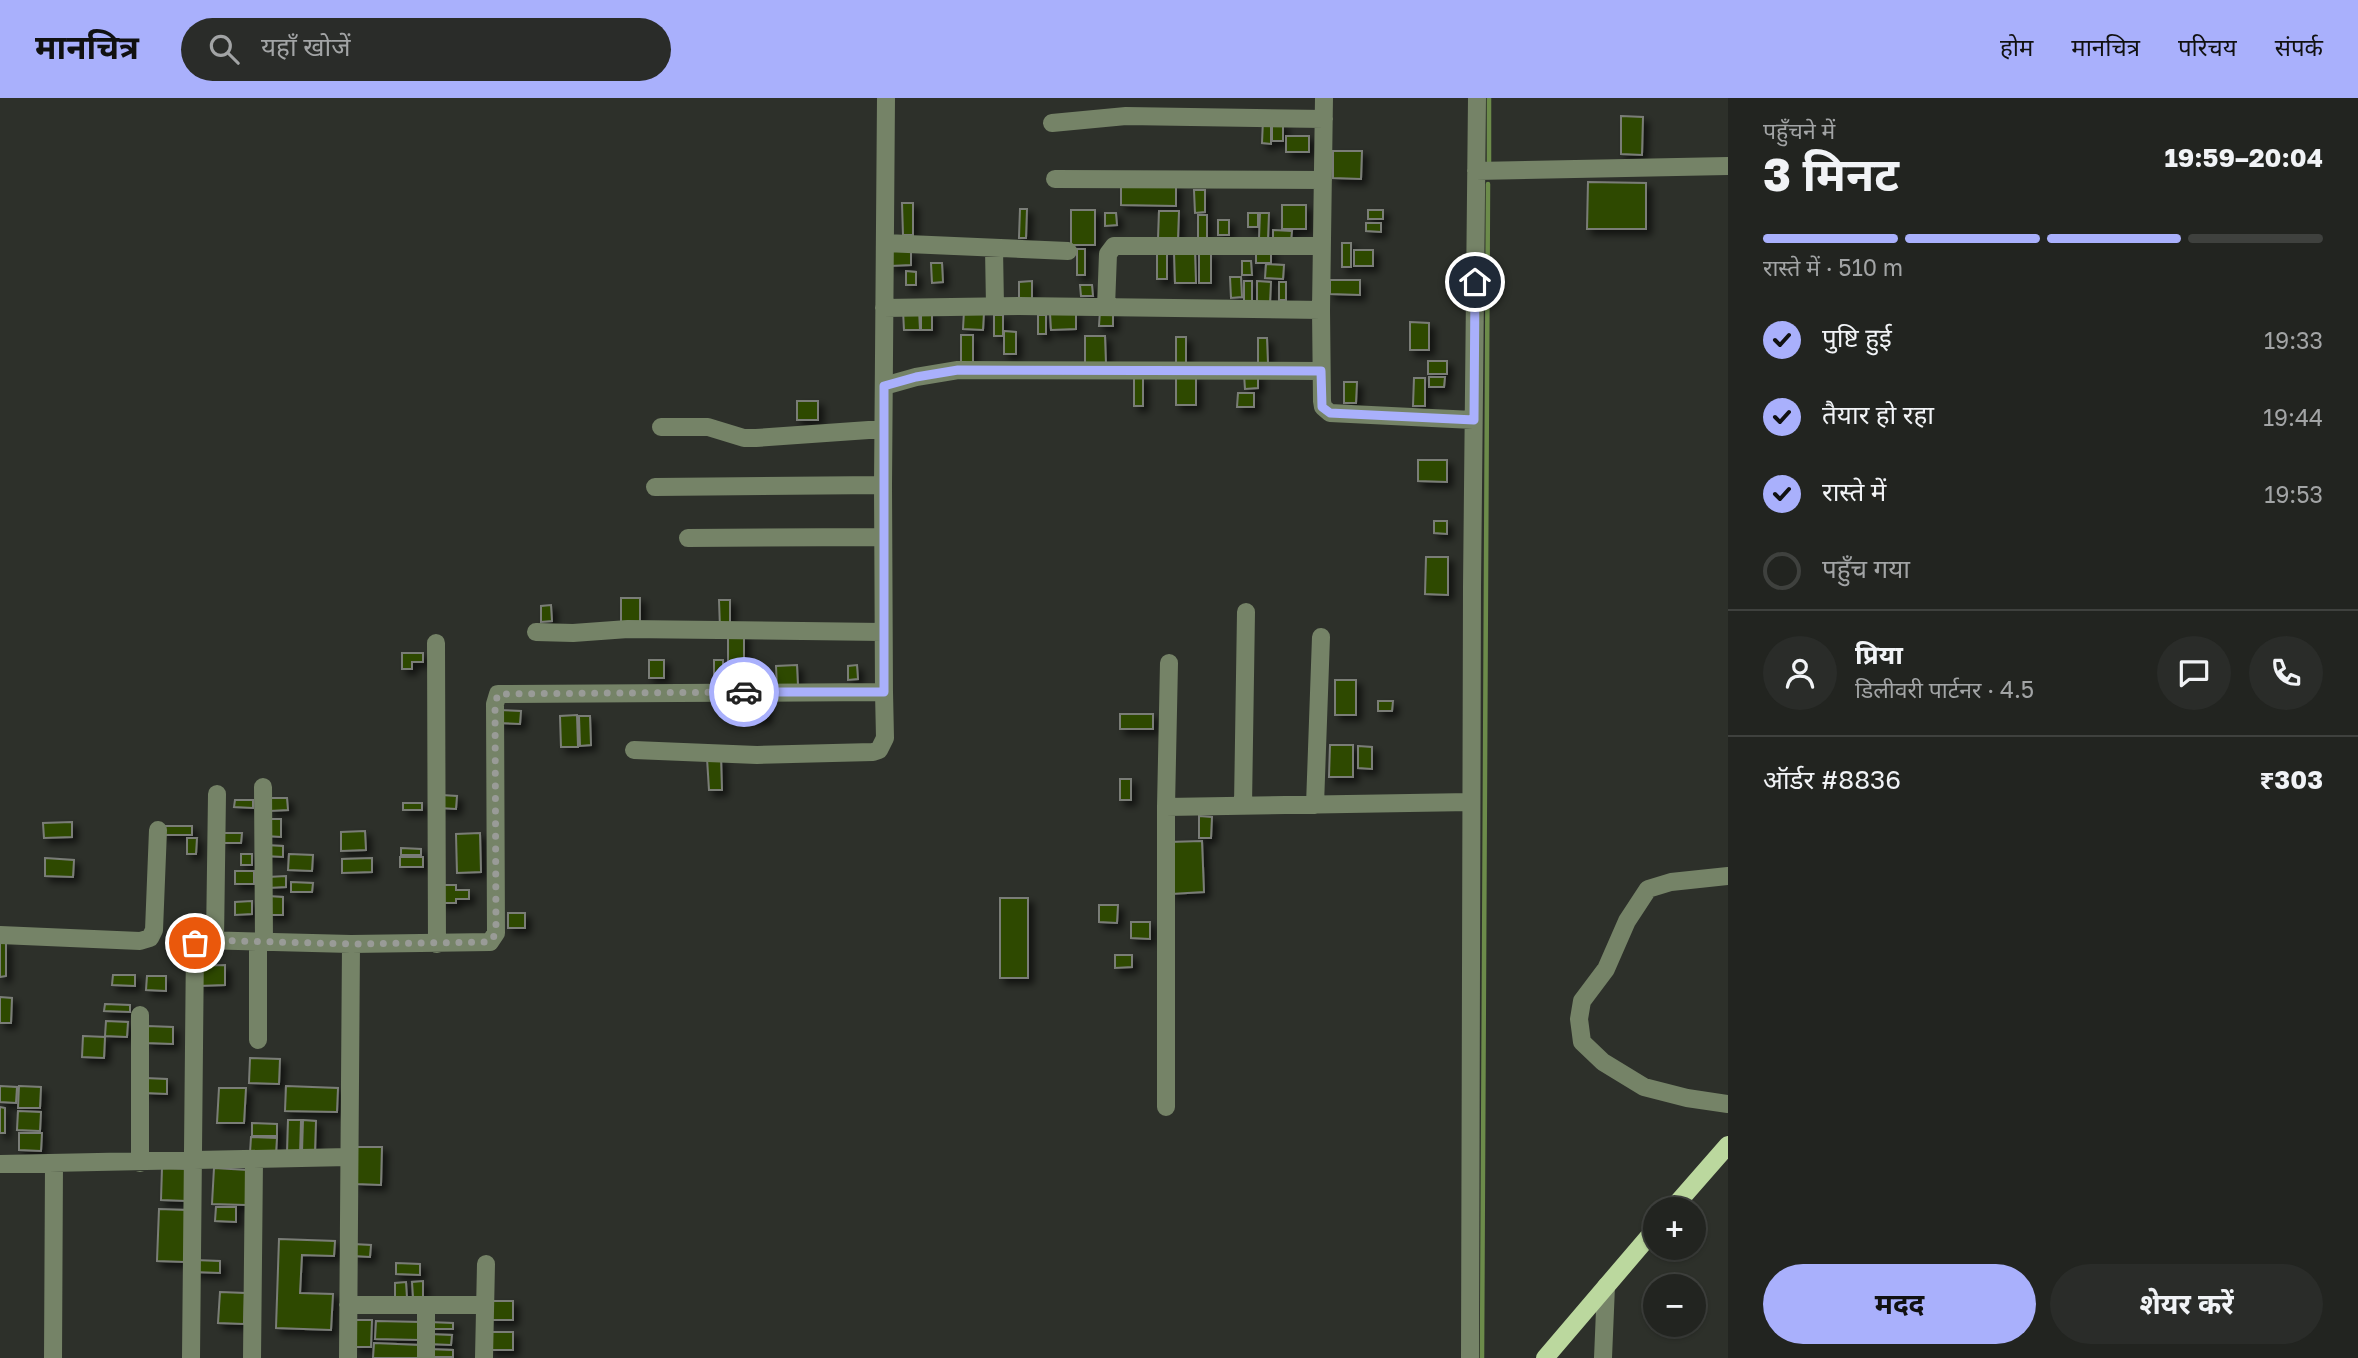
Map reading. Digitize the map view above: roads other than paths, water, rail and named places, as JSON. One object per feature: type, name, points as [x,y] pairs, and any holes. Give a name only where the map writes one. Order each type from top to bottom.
[{"type":"main road","points":[[1682,1197],[1728,1145]]},
{"type":"main road","points":[[1545,1358],[1643,1243]]},
{"type":"street","points":[[634,750],[757,755],[873,752],[879,750],[885,738],[883,429],[886,98]]},
{"type":"street","points":[[1324,98],[1322,407],[1330,413],[1474,420]]},
{"type":"street","points":[[1470,1358],[1477,98]]},
{"type":"street","points":[[1052,123],[1126,116],[1324,119]]},
{"type":"street","points":[[1476,171],[1728,166]]},
{"type":"street","points":[[1055,178],[1323,180]]},
{"type":"street","points":[[885,243],[1068,251]]},
{"type":"street","points":[[1106,307],[1108,254],[1114,246],[1322,246]]},
{"type":"street","points":[[994,249],[995,306]]},
{"type":"street","points":[[884,308],[995,306],[1321,310]]},
{"type":"street","points":[[884,386],[958,370],[1321,371]]},
{"type":"street","points":[[661,426],[708,427],[744,438],[883,429]]},
{"type":"street","points":[[655,487],[883,485]]},
{"type":"street","points":[[688,538],[883,537]]},
{"type":"street","points":[[1243,806],[1246,612]]},
{"type":"street","points":[[536,632],[573,633],[628,629],[883,632]]},
{"type":"street","points":[[1315,804],[1321,637]]},
{"type":"street","points":[[436,643],[437,944]]},
{"type":"street","points":[[1166,1107],[1168,663]]},
{"type":"street","points":[[191,1358],[194,947],[198,940],[351,944],[490,942],[496,933],[495,704],[498,694],[884,692]]},
{"type":"street","points":[[258,1040],[263,787]]},
{"type":"street","points":[[215,940],[217,794]]},
{"type":"street","points":[[1166,807],[1471,802]]},
{"type":"street","points":[[0,935],[140,941],[150,938],[154,930],[158,830]]},
{"type":"street","points":[[1728,876],[1671,883],[1648,890],[1628,921],[1606,969],[1582,1001],[1579,1019],[1582,1042],[1603,1062],[1644,1087],[1687,1098],[1728,1104]]},
{"type":"street","points":[[348,1358],[351,944]]},
{"type":"street","points":[[140,1015],[140,1163]]},
{"type":"street","points":[[0,1164],[349,1157]]},
{"type":"street","points":[[253,1358],[254,1161]]},
{"type":"street","points":[[52,1358],[54,1165]]},
{"type":"street","points":[[484,1358],[486,1264]]},
{"type":"street","points":[[1603,1358],[1606,1286]]},
{"type":"street","points":[[348,1305],[485,1305]]},
{"type":"street","points":[[426,1307],[426,1358]]},
{"type":"waterway","points":[[1489,98],[1489,163]]},
{"type":"waterway","points":[[1482,1358],[1488,184]]}]
